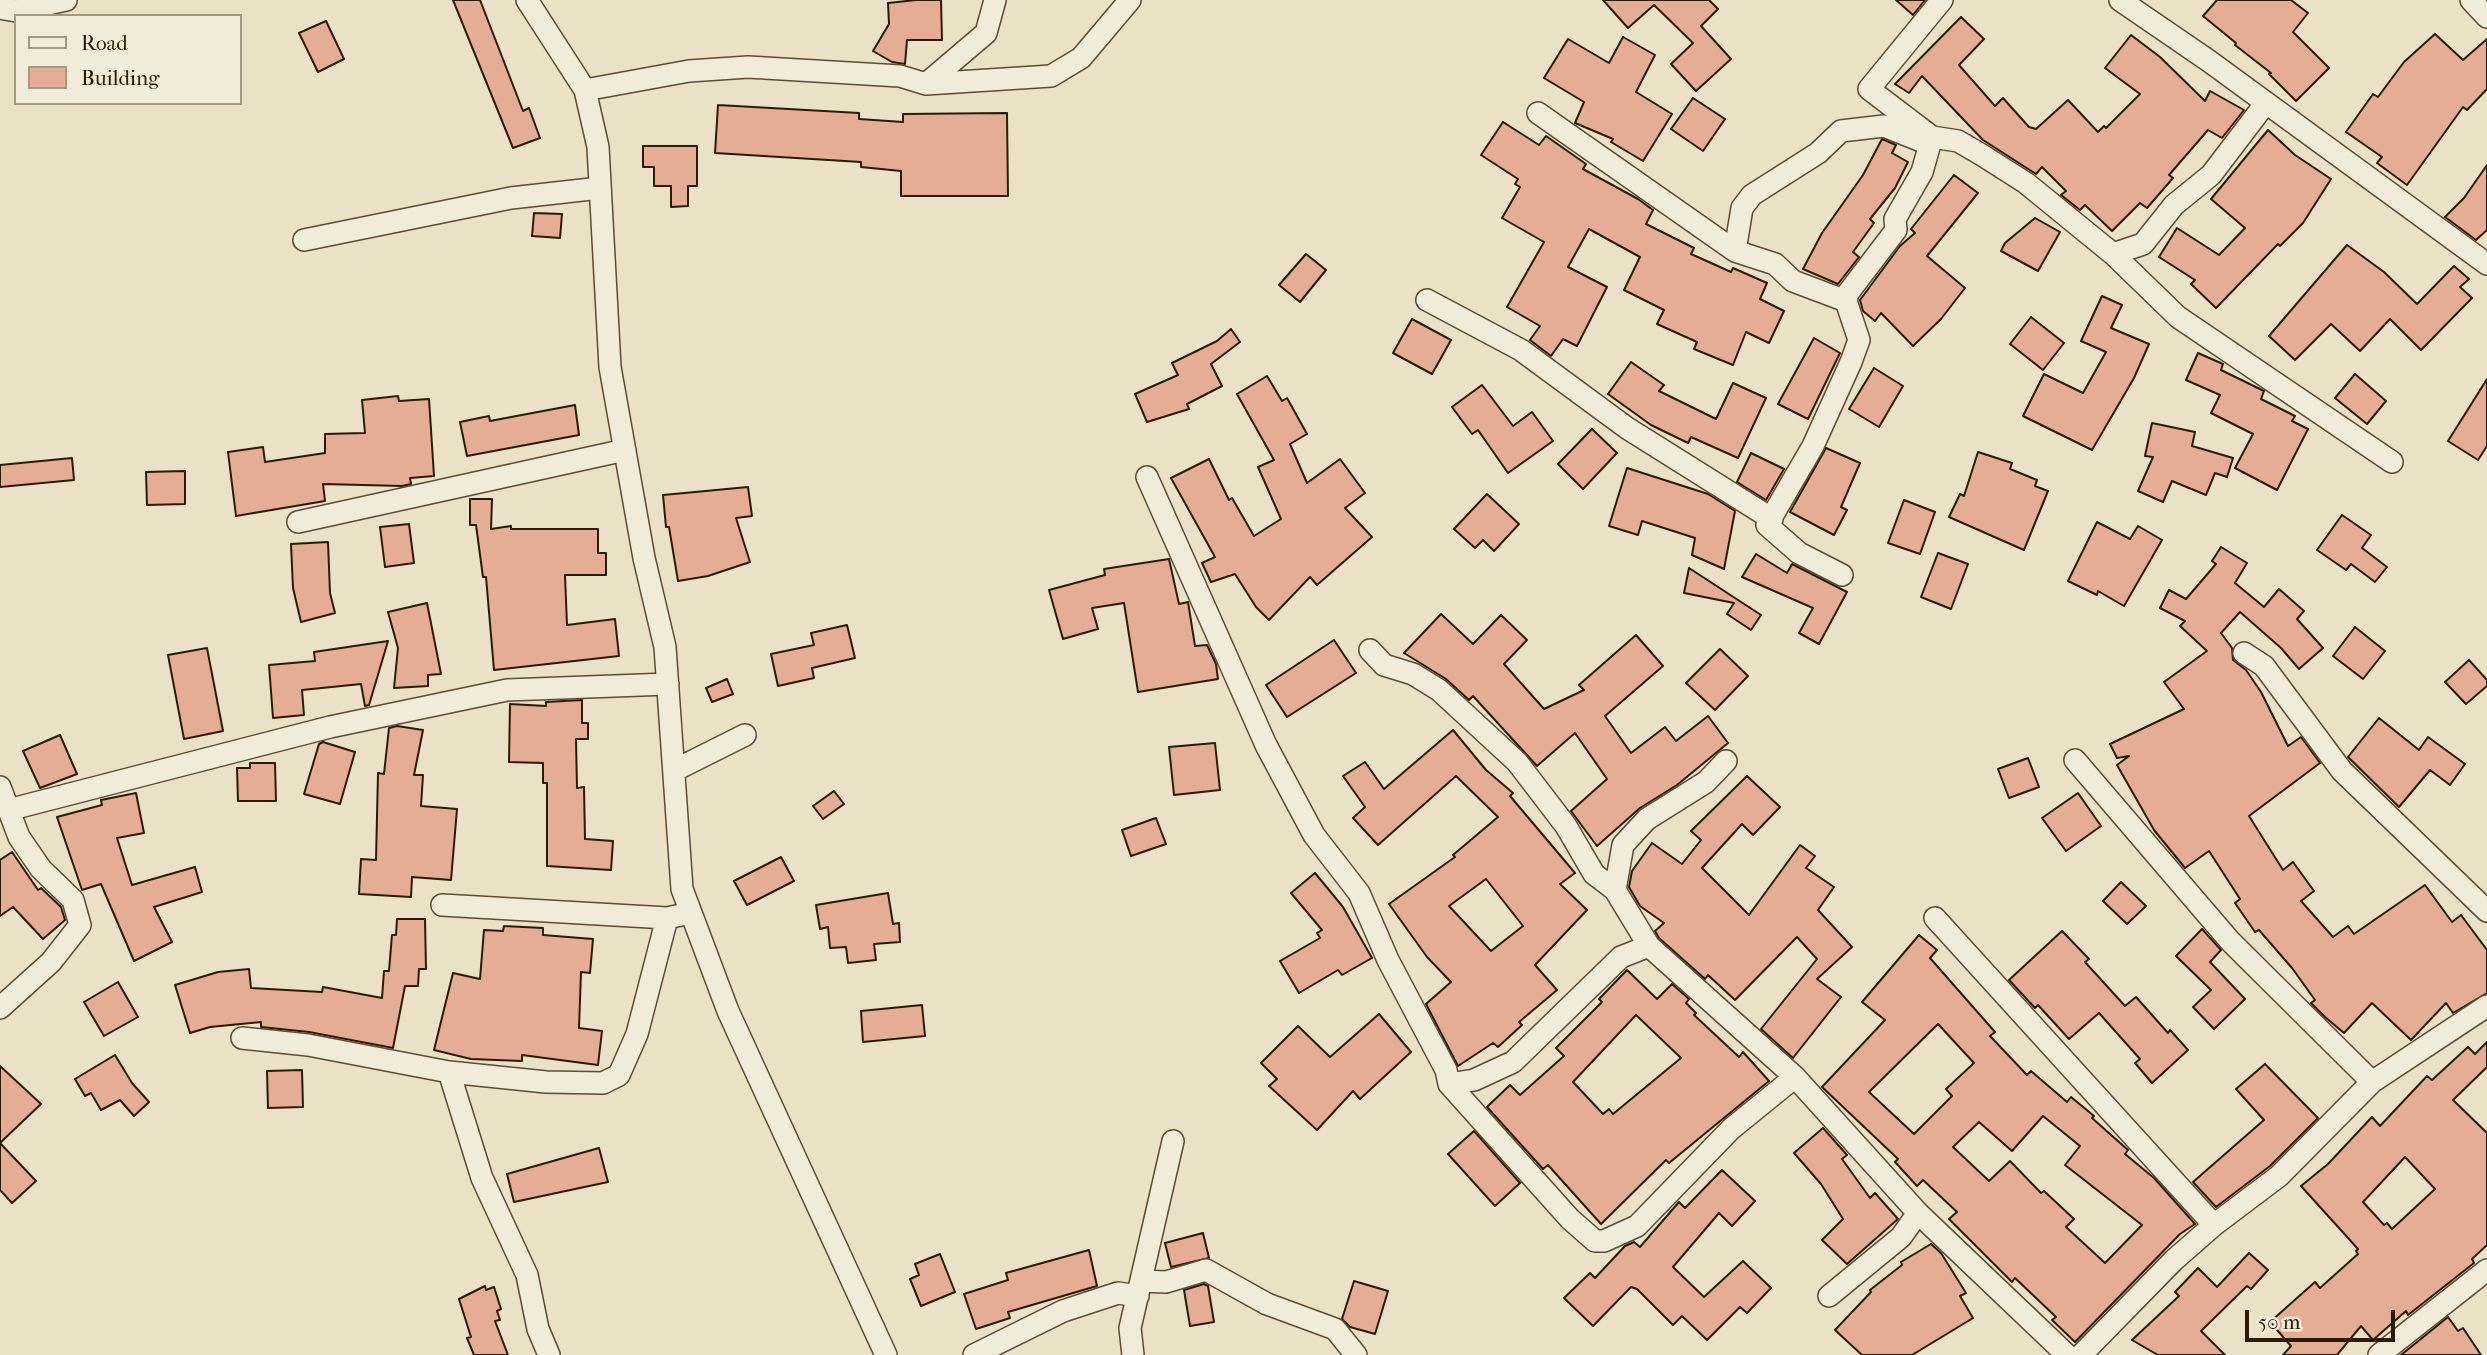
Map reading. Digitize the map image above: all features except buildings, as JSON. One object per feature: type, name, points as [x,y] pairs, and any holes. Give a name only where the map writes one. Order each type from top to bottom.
[{"type":"street","points":[[5,13],[66,0]]},
{"type":"street","points":[[527,0],[585,90],[598,147],[610,367],[645,558],[665,647],[682,889],[728,1011],[886,1355]]},
{"type":"street","points":[[926,84],[986,33],[995,0]]},
{"type":"street","points":[[585,90],[689,71],[748,67],[900,76],[926,84],[1051,76],[1081,58],[1130,0]]},
{"type":"street","points":[[1930,140],[1870,89],[1942,0]]},
{"type":"street","points":[[2120,0],[2209,61],[2487,264]]},
{"type":"street","points":[[2472,0],[2487,17]]},
{"type":"street","points":[[2113,254],[2143,244],[2174,205],[2211,175],[2265,104]]},
{"type":"street","points":[[1538,113],[1735,251],[1775,264],[1793,281],[1846,301]]},
{"type":"street","points":[[1735,251],[1742,208],[1752,195],[1818,152],[1841,131],[1884,126],[1930,140],[1958,141],[2004,169],[2113,254],[2178,317],[2392,462]]},
{"type":"street","points":[[1842,575],[1799,553],[1766,525],[1813,446],[1859,340],[1846,301],[1848,293],[1896,230],[1895,219],[1922,172],[1930,140]]},
{"type":"street","points":[[304,240],[511,198],[600,188]]},
{"type":"street","points":[[1427,300],[1521,349],[1627,428],[1772,519]]},
{"type":"street","points":[[298,522],[625,450]]},
{"type":"street","points":[[1147,477],[1266,745],[1314,835],[1359,894],[1380,943],[1446,1070],[1449,1084],[1570,1219],[1595,1241],[1604,1241],[1637,1226],[1731,1129],[1795,1077]]},
{"type":"street","points":[[1370,650],[1384,665],[1413,674],[1439,690],[1517,762],[1566,826],[1594,874],[1615,890],[1649,946],[1795,1077],[1917,1213],[2067,1355]]},
{"type":"street","points":[[2244,653],[2264,666],[2342,771],[2487,911]]},
{"type":"street","points":[[8,810],[330,727],[507,690],[668,684]]},
{"type":"street","points":[[675,770],[745,735]]},
{"type":"street","points":[[2076,760],[2230,941],[2372,1082]]},
{"type":"street","points":[[1594,874],[1647,819],[1706,782],[1726,761]]},
{"type":"street","points":[[0,787],[19,837],[41,870],[73,900],[80,925],[51,962],[0,1008]]},
{"type":"street","points":[[1615,890],[1623,845]]},
{"type":"street","points":[[442,905],[667,918],[690,913]]},
{"type":"street","points":[[242,1038],[308,1045],[449,1072],[557,1082],[603,1083],[620,1075],[637,1034],[667,918]]},
{"type":"street","points":[[1935,918],[2214,1225]]},
{"type":"street","points":[[1449,1084],[1475,1080],[1513,1062],[1621,957],[1649,946]]},
{"type":"street","points":[[2081,1355],[2174,1260],[2214,1225],[2279,1176],[2372,1082],[2487,1006]]},
{"type":"street","points":[[449,1072],[482,1178],[527,1275],[538,1329],[549,1355]]},
{"type":"street","points":[[1133,1355],[1130,1328],[1173,1141]]},
{"type":"street","points":[[1829,1296],[1901,1237],[1917,1213]]},
{"type":"street","points":[[974,1355],[1063,1311],[1118,1293],[1206,1270],[1267,1304],[1335,1329],[1356,1355]]},
{"type":"street","points":[[2379,1355],[2487,1270]]}]
